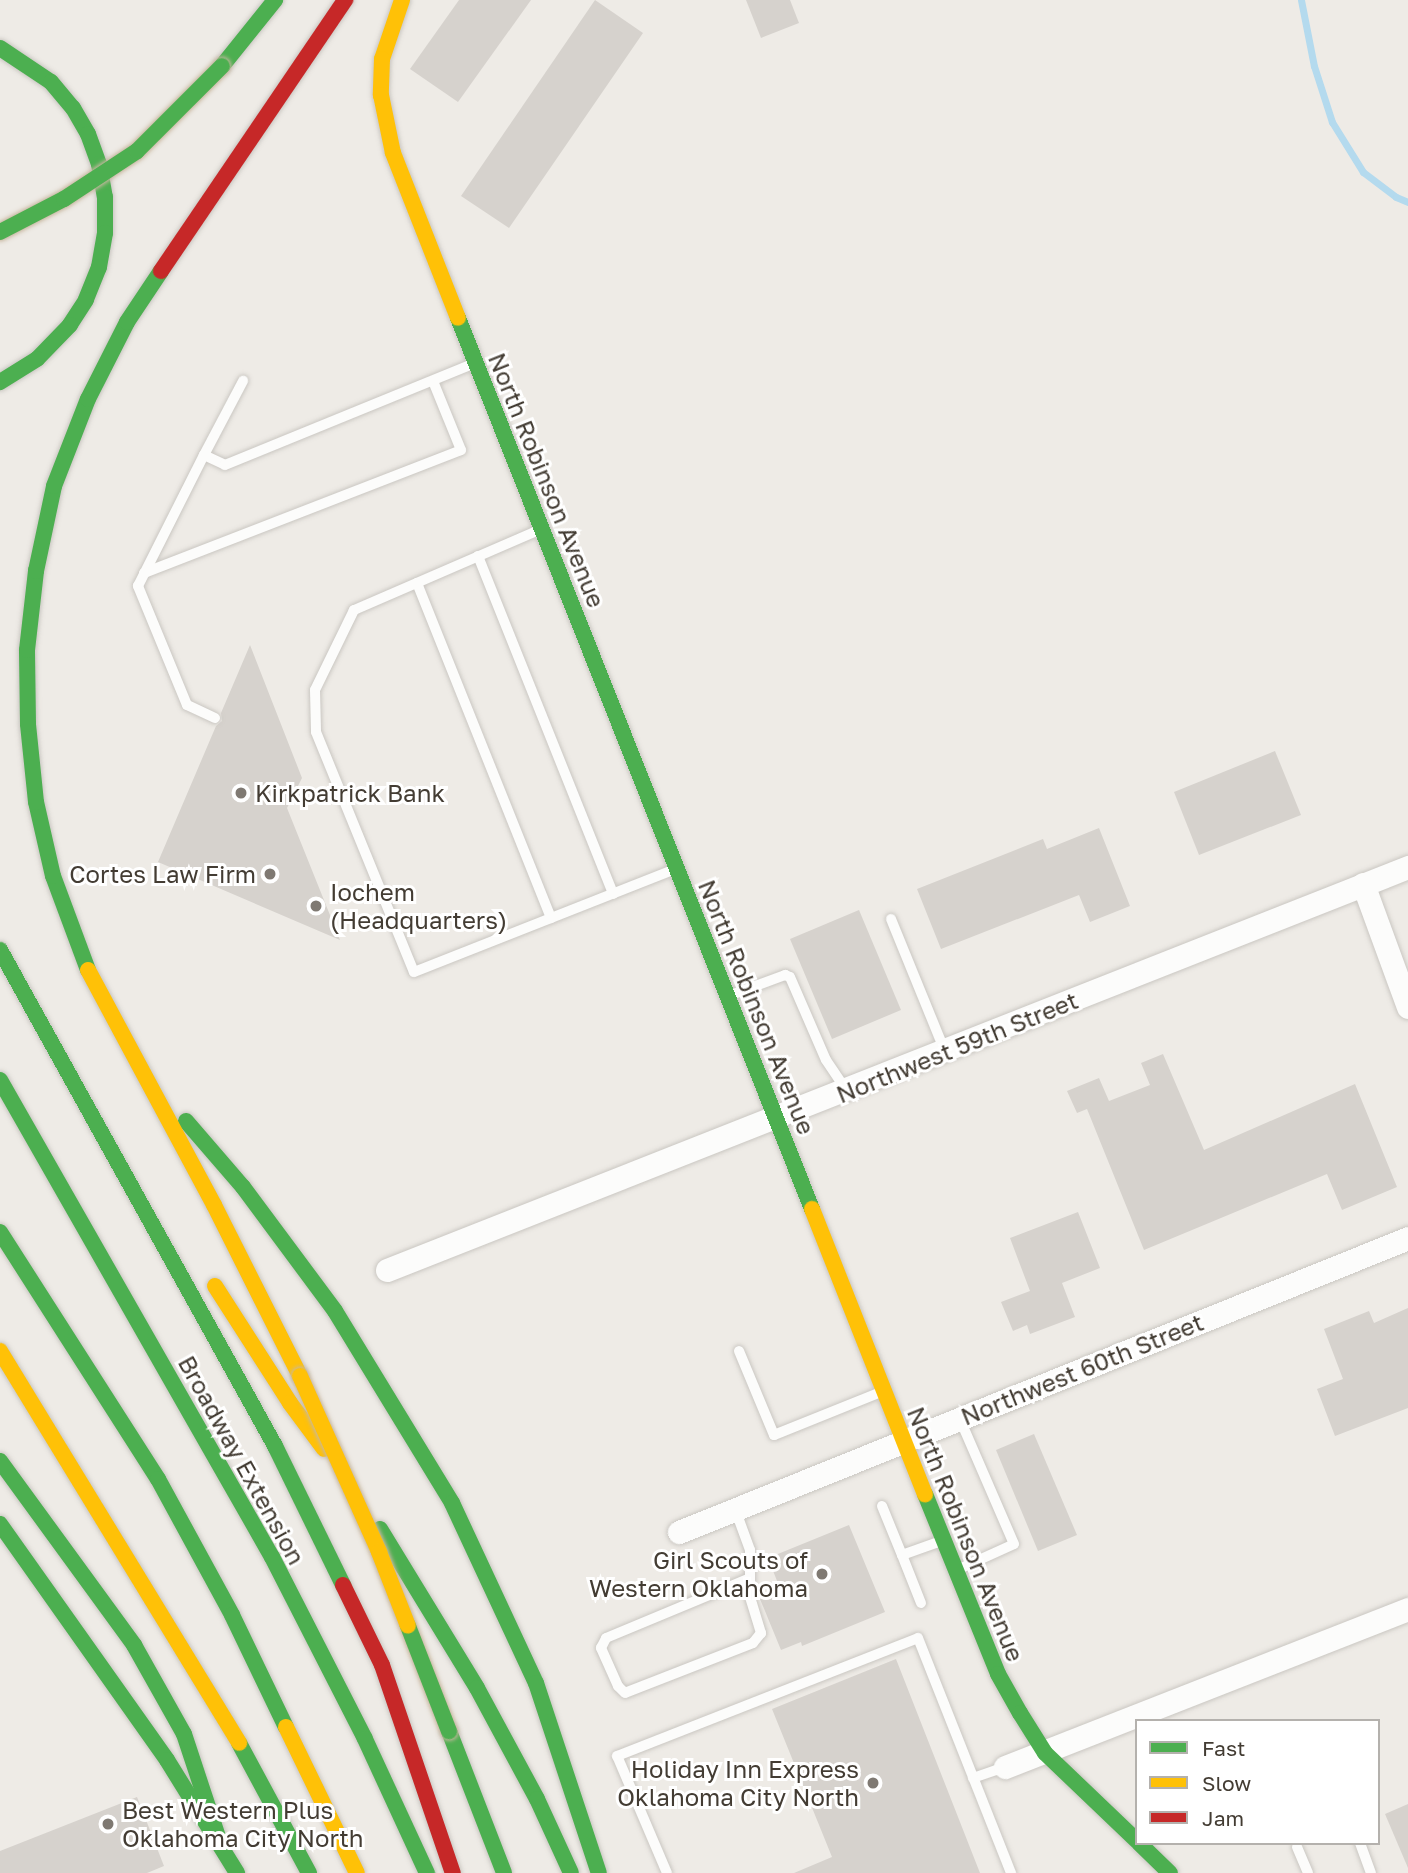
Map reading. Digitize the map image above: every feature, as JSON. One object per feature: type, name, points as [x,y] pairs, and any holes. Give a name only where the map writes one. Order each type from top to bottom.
[{"type":"main road","points":[[0,233],[64,199],[136,150],[222,66],[275,0]]},
{"type":"main road","points":[[345,0],[127,322],[88,399],[54,486],[36,571],[27,674],[28,724],[36,802],[53,876],[80,955],[214,1205],[300,1376],[379,1552],[504,1873]]},
{"type":"main road","name":"North Robinson Avenue","points":[[402,0],[390,27],[382,59],[381,95],[393,153],[884,1391],[998,1674],[1045,1753],[1135,1839]]},
{"type":"main road","points":[[0,48],[51,82],[72,107],[88,134],[99,164],[105,197],[106,233],[99,267],[86,300],[70,325],[37,359],[0,382]]},
{"type":"main road","points":[[0,950],[69,1079],[275,1446],[382,1665],[453,1873]]},
{"type":"main road","points":[[137,1063],[243,1187],[335,1311],[452,1503],[536,1683],[599,1873]]},
{"type":"main road","points":[[69,1079],[163,1210]]},
{"type":"main road","name":"Broadway Extension","points":[[0,1080],[272,1557],[365,1740],[427,1873]]},
{"type":"main road","points":[[0,1232],[158,1479],[232,1615],[357,1873]]},
{"type":"main road","points":[[209,1277],[290,1403],[359,1496],[427,1602],[537,1799],[571,1873]]},
{"type":"main road","points":[[0,1351],[241,1746],[309,1873]]},
{"type":"main road","points":[[0,1461],[134,1645],[184,1734],[220,1843]]},
{"type":"main road","points":[[0,1524],[167,1760],[237,1873]]},
{"type":"main road","name":"North Robinson Avenue","points":[[1141,1845],[1170,1873]]},
{"type":"street","name":"Northwest 59th Street","points":[[387,1270],[847,1091],[1408,867]]},
{"type":"street","points":[[1363,884],[1408,1007]]},
{"type":"street","name":"Northwest 60th Street","points":[[678,1532],[1408,1238]]},
{"type":"street","points":[[1005,1767],[1408,1609]]},
{"type":"lane","points":[[204,454],[225,465],[476,363]]},
{"type":"lane","points":[[215,718],[187,705],[138,586],[243,381]]},
{"type":"lane","points":[[144,573],[461,450],[433,381]]},
{"type":"lane","points":[[542,529],[354,610],[315,690],[316,732],[321,745],[414,972],[677,868]]},
{"type":"lane","points":[[478,556],[613,894]]},
{"type":"lane","points":[[417,583],[551,918]]},
{"type":"lane","points":[[891,919],[945,1051]]},
{"type":"lane","points":[[728,996],[785,975],[790,977],[826,1060],[847,1091]]},
{"type":"lane","points":[[740,1351],[774,1435],[884,1391]]},
{"type":"lane","points":[[956,1570],[1014,1544],[960,1419]]},
{"type":"lane","points":[[882,1506],[921,1603]]},
{"type":"lane","points":[[735,1509],[750,1550],[750,1597],[761,1633],[753,1643],[625,1693],[618,1686],[601,1648],[606,1638],[748,1579]]},
{"type":"lane","points":[[902,1555],[944,1540]]},
{"type":"lane","points":[[667,1873],[617,1756],[918,1638],[1011,1873]]},
{"type":"lane","points":[[974,1778],[1005,1767]]},
{"type":"lane","points":[[1361,1845],[1371,1873]]},
{"type":"lane","points":[[1297,1847],[1308,1873]]},
{"type":"building","points":[[459,0],[531,0],[458,102],[410,69]]},
{"type":"building","points":[[595,0],[643,33],[509,228],[461,196]]},
{"type":"building","points":[[746,0],[790,0],[799,23],[761,38]]},
{"type":"building","name":"Kirkpatrick Bank","points":[[250,645],[302,778],[287,808],[340,940],[158,862],[216,726],[222,721],[221,713]]},
{"type":"building","points":[[1275,751],[1301,815],[1199,855],[1174,792]]},
{"type":"building","points":[[1099,828],[1130,906],[1090,922],[1079,895],[941,949],[917,889],[1043,839],[1047,849]]},
{"type":"building","points":[[859,910],[901,1010],[832,1039],[790,939]]},
{"type":"building","points":[[1163,1054],[1204,1150],[1355,1084],[1397,1187],[1342,1210],[1327,1174],[1144,1250],[1087,1109],[1077,1113],[1067,1091],[1099,1078],[1109,1101],[1150,1085],[1141,1063]]},
{"type":"building","points":[[1078,1212],[1100,1268],[1062,1283],[1075,1317],[1030,1334],[1027,1325],[1013,1331],[1001,1302],[1030,1291],[1010,1238]]},
{"type":"building","points":[[1408,1308],[1408,1408],[1335,1436],[1317,1389],[1343,1379],[1324,1329],[1369,1311],[1374,1323]]},
{"type":"building","points":[[1034,1434],[1077,1535],[1038,1551],[996,1450]]},
{"type":"building","name":"Girl Scouts of Western Oklahoma","points":[[849,1525],[885,1612],[802,1646],[801,1642],[781,1650],[760,1599],[781,1591],[768,1558]]},
{"type":"building","name":"Holiday Inn Express Oklahoma City North","points":[[896,1659],[980,1873],[794,1873],[832,1857],[772,1709]]},
{"type":"building","name":"Best Western Plus Oklahoma City North","points":[[137,1797],[164,1866],[147,1873],[0,1873],[0,1851]]},
{"type":"building","points":[[1408,1804],[1408,1868],[1385,1814]]},
{"type":"waterway","points":[[1301,0],[1314,66],[1332,122],[1363,172],[1396,197],[1408,202]]},
{"type":"traffic: fast","points":[[222,66],[275,0]]},
{"type":"traffic: fast","points":[[0,48],[51,82],[73,108],[88,134],[99,164],[105,197],[105,233],[99,267],[86,300],[70,325],[37,359],[0,382]]},
{"type":"traffic: fast","points":[[0,232],[64,199],[137,151],[222,66]]},
{"type":"traffic: fast","points":[[88,970],[53,876],[36,802],[28,724],[27,650],[36,571],[54,486],[88,399],[127,322],[161,271]]},
{"type":"traffic: fast","points":[[458,318],[812,1209]]},
{"type":"traffic: fast","points":[[0,950],[275,1446],[343,1585]]},
{"type":"traffic: fast","points":[[0,1080],[272,1557],[365,1739],[427,1873]]},
{"type":"traffic: fast","points":[[186,1121],[243,1187],[335,1311],[452,1503],[536,1683],[599,1873]]},
{"type":"traffic: fast","points":[[0,1232],[158,1479],[232,1615],[286,1727]]},
{"type":"traffic: fast","points":[[0,1461],[134,1645],[184,1734],[220,1843]]},
{"type":"traffic: fast","points":[[925,1494],[998,1674],[1020,1713],[1045,1753],[1135,1839]]},
{"type":"traffic: fast","points":[[0,1524],[167,1760],[237,1873]]},
{"type":"traffic: fast","points":[[380,1529],[477,1688],[537,1799],[571,1873]]},
{"type":"traffic: fast","points":[[408,1626],[449,1731]]},
{"type":"traffic: fast","points":[[449,1731],[504,1873]]},
{"type":"traffic: fast","points":[[239,1743],[309,1873]]},
{"type":"traffic: fast","points":[[1141,1845],[1170,1873]]},
{"type":"traffic: slow","points":[[402,0],[382,59],[381,95],[393,153],[458,318]]},
{"type":"traffic: slow","points":[[88,970],[214,1205],[300,1376]]},
{"type":"traffic: slow","points":[[812,1209],[925,1494]]},
{"type":"traffic: slow","points":[[215,1286],[290,1403],[324,1449]]},
{"type":"traffic: slow","points":[[0,1351],[239,1743]]},
{"type":"traffic: slow","points":[[300,1376],[379,1552],[408,1626]]},
{"type":"traffic: slow","points":[[286,1727],[357,1873]]},
{"type":"traffic: jam","points":[[161,271],[345,0]]},
{"type":"traffic: jam","points":[[343,1585],[382,1665],[453,1873]]},
{"type":"place","name":"Kirkpatrick Bank","points":[[241,793]]},
{"type":"place","name":"Cortes Law Firm","points":[[270,874]]},
{"type":"place","name":"Iochem (Headquarters)","points":[[316,906]]},
{"type":"place","name":"Girl Scouts of Western Oklahoma","points":[[822,1574]]},
{"type":"place","name":"Holiday Inn Express Oklahoma City North","points":[[873,1783]]},
{"type":"place","name":"Best Western Plus Oklahoma City North","points":[[108,1824]]}]
